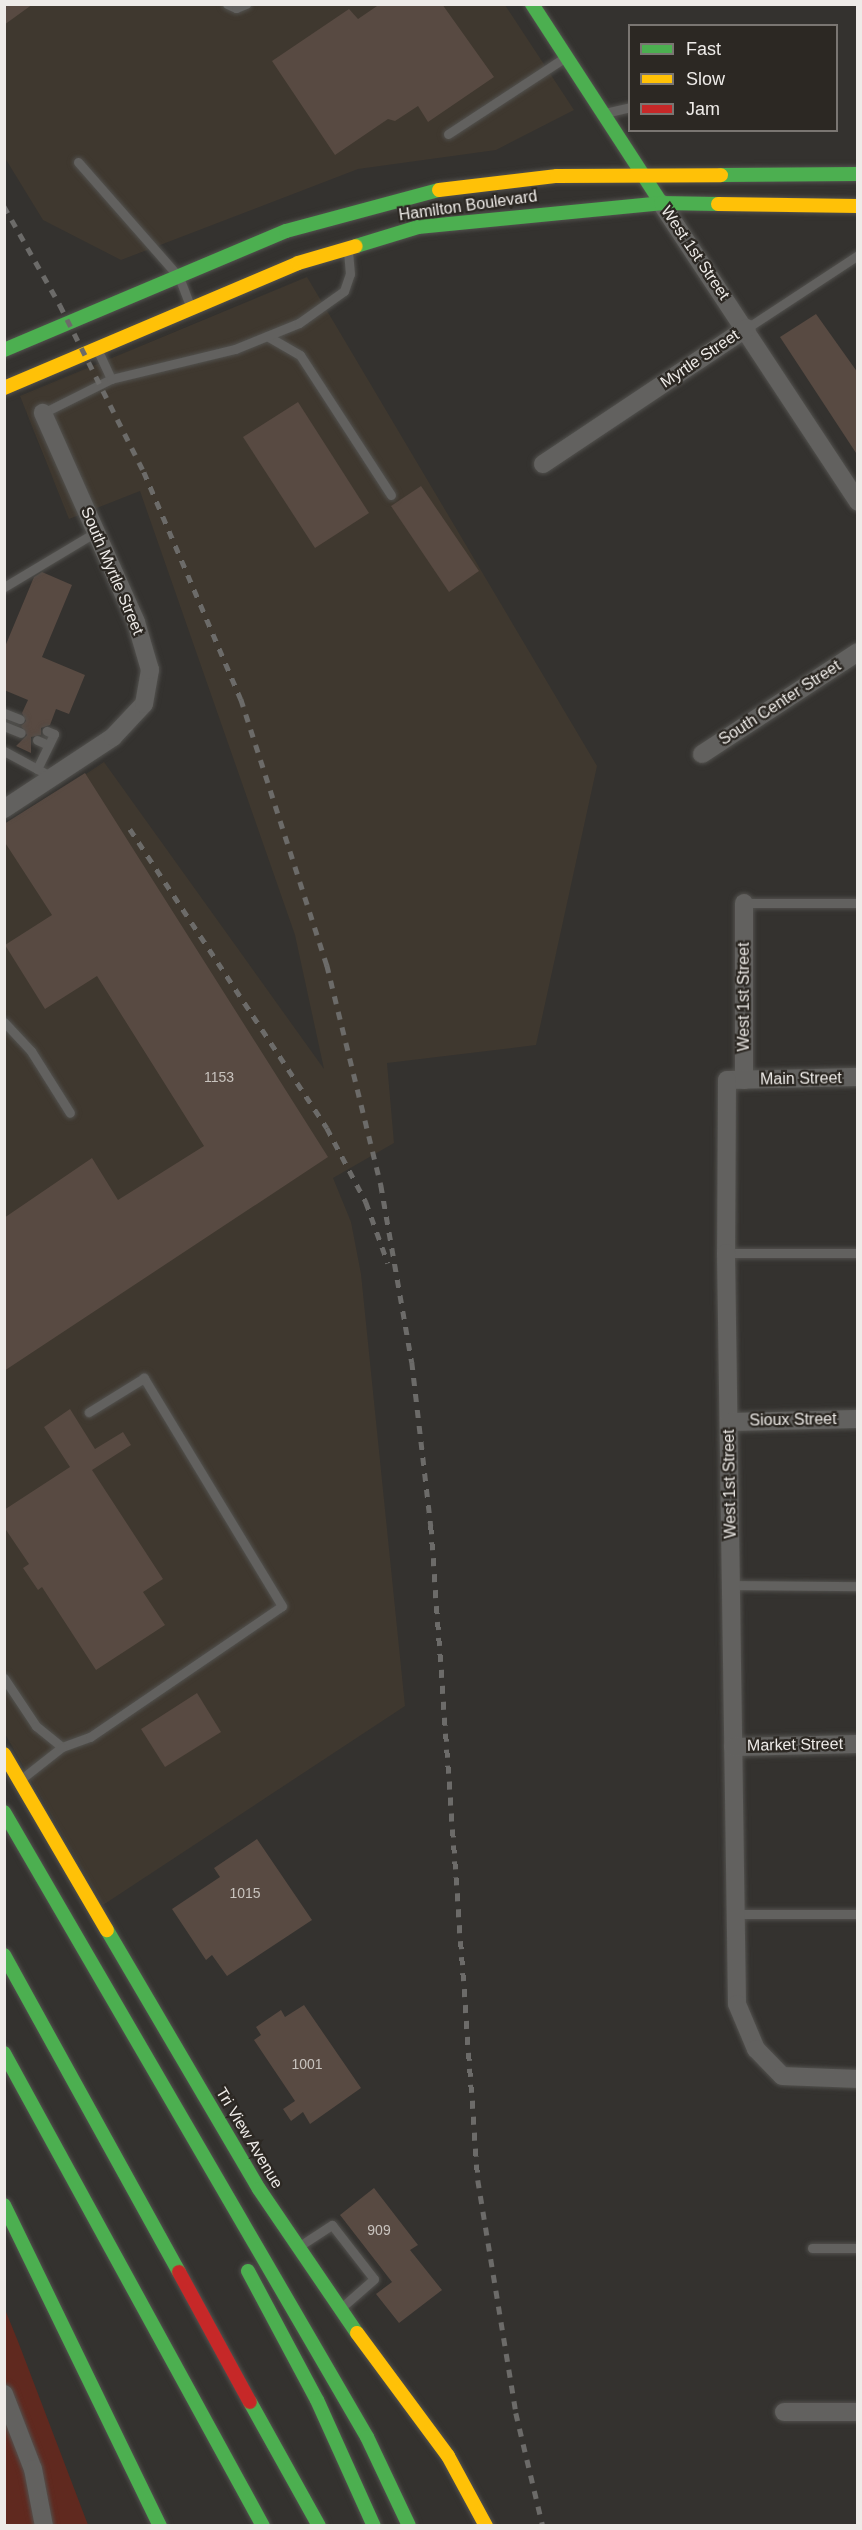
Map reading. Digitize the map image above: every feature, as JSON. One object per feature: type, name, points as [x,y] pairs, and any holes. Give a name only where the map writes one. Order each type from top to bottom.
[{"type":"main road","name":"West 1st Street","points":[[532,4],[661,203]]},
{"type":"main road","name":"Hamilton Boulevard","points":[[4,350],[286,231],[418,193],[556,176],[642,173],[858,174]]},
{"type":"main road","name":"Hamilton Boulevard","points":[[4,388],[191,308],[348,246],[418,226],[661,203],[858,206]]},
{"type":"main road","name":"Tri View Avenue","points":[[4,1754],[259,2189],[340,2308],[448,2456],[486,2526]]},
{"type":"main road","points":[[4,1812],[103,1977],[367,2437],[409,2526]]},
{"type":"main road","points":[[4,1955],[318,2526]]},
{"type":"main road","points":[[103,1977],[183,2150]]},
{"type":"main road","points":[[4,2053],[263,2526]]},
{"type":"main road","points":[[4,2071],[66,2167]]},
{"type":"main road","points":[[4,2205],[160,2526]]},
{"type":"main road","points":[[238,2254],[317,2400],[374,2526]]},
{"type":"street","name":"West 1st Street","points":[[661,203],[747,328],[858,502]]},
{"type":"street","name":"Myrtle Street","points":[[543,464],[747,328]]},
{"type":"street","name":"South Myrtle Street","points":[[4,809],[45,773],[113,737],[144,704],[150,670],[136,622],[43,412]]},
{"type":"street","name":"South Center Street","points":[[702,754],[858,651]]},
{"type":"street","name":"West 1st Street","points":[[744,903],[744,1080],[727,1080],[726,1253],[737,2004],[756,2049],[782,2076],[801,2079],[858,2079]]},
{"type":"street","name":"Main Street","points":[[744,1080],[858,1077]]},
{"type":"street","name":"Sioux Street","points":[[729,1422],[858,1419]]},
{"type":"street","name":"Market Street","points":[[733,1747],[858,1744]]},
{"type":"street","points":[[4,2394],[33,2469],[44,2526]]},
{"type":"street","points":[[784,2412],[858,2412]]},
{"type":"lane","points":[[227,4],[236,9],[246,4]]},
{"type":"lane","points":[[448,134],[566,57]]},
{"type":"lane","points":[[603,114],[628,108]]},
{"type":"lane","points":[[78,162],[179,277],[191,308]]},
{"type":"lane","points":[[43,412],[111,379],[235,349],[299,323],[344,291],[350,274],[348,246]]},
{"type":"lane","name":"Myrtle Street","points":[[747,328],[858,255]]},
{"type":"lane","points":[[267,336],[300,355],[391,495]]},
{"type":"lane","points":[[97,348],[111,379]]},
{"type":"lane","points":[[4,586],[96,532]]},
{"type":"lane","points":[[4,713],[20,719]]},
{"type":"lane","points":[[4,726],[21,733]]},
{"type":"lane","points":[[4,751],[45,773],[48,746],[54,734],[47,731]]},
{"type":"lane","points":[[37,740],[48,746]]},
{"type":"lane","points":[[744,903],[858,903]]},
{"type":"lane","points":[[4,1022],[31,1051],[70,1113]]},
{"type":"lane","points":[[726,1253],[858,1253]]},
{"type":"lane","points":[[20,1780],[62,1747],[90,1737],[282,1606],[144,1378],[89,1412]]},
{"type":"lane","points":[[731,1585],[858,1586]]},
{"type":"lane","points":[[4,1678],[36,1726],[62,1747]]},
{"type":"lane","points":[[735,1914],[858,1914]]},
{"type":"lane","points":[[298,2247],[332,2225],[374,2279],[340,2308]]},
{"type":"lane","points":[[812,2248],[858,2248]]},
{"type":"shaded area","points":[[5,5],[505,5],[574,110],[496,150],[358,169],[121,260],[43,220],[5,158]]},
{"type":"shaded area","points":[[307,277],[597,766],[536,1045],[387,1063],[394,1143],[333,1178],[351,1222],[361,1274],[405,1706],[103,1905],[5,1734],[4,829],[104,762],[324,1069],[295,935],[140,491],[69,519],[20,396]]},
{"type":"shaded area","points":[[4,2307],[19,2344],[88,2525],[5,2525]]},
{"type":"building","points":[[4,4],[33,4],[4,25]]},
{"type":"building","points":[[380,4],[442,4],[494,77],[428,122],[418,106],[395,121],[388,119],[335,155],[272,61],[349,9],[358,19]]},
{"type":"building","points":[[816,314],[858,373],[858,456],[780,337]]},
{"type":"building","points":[[298,402],[369,513],[315,548],[243,437]]},
{"type":"building","points":[[421,486],[479,571],[449,592],[391,506]]},
{"type":"building","points":[[42,572],[72,585],[42,657],[85,675],[69,714],[56,709],[50,725],[41,728],[41,735],[31,737],[31,753],[16,746],[27,735],[21,726],[26,721],[22,713],[28,700],[4,690],[4,649],[34,577]]},
{"type":"building","points":[[85,773],[328,1157],[4,1371],[4,1218],[92,1158],[118,1200],[204,1146],[97,976],[45,1009],[5,945],[52,915],[4,841],[4,824]]},
{"type":"building","points":[[70,1409],[95,1449],[123,1432],[131,1445],[92,1470],[163,1579],[143,1592],[165,1625],[96,1670],[42,1587],[38,1590],[23,1568],[29,1564],[4,1527],[4,1510],[70,1467],[44,1427]]},
{"type":"building","points":[[197,1693],[221,1732],[165,1767],[141,1729]]},
{"type":"building","points":[[257,1839],[312,1920],[227,1976],[212,1955],[206,1960],[172,1909],[220,1877],[214,1868]]},
{"type":"building","points":[[304,2005],[361,2088],[310,2124],[303,2112],[291,2121],[283,2109],[295,2101],[254,2040],[261,2035],[256,2027],[281,2010],[285,2017]]},
{"type":"building","points":[[374,2188],[418,2245],[410,2250],[442,2290],[399,2323],[376,2294],[392,2282],[340,2215]]},
{"type":"railway","points":[[4,206],[60,305],[144,472],[241,699],[327,965],[381,1185],[412,1362],[431,1526],[478,2180],[516,2413],[543,2526]]},
{"type":"railway","points":[[130,829],[327,1128],[366,1202],[388,1263]]},
{"type":"traffic: fast","points":[[532,4],[661,203]]},
{"type":"traffic: fast","points":[[721,175],[858,174]]},
{"type":"traffic: fast","points":[[4,350],[286,231],[439,190]]},
{"type":"traffic: fast","points":[[356,246],[418,227],[661,203],[718,204]]},
{"type":"traffic: fast","points":[[4,1812],[367,2437],[409,2526]]},
{"type":"traffic: fast","points":[[107,1930],[259,2189],[357,2333]]},
{"type":"traffic: fast","points":[[4,1955],[179,2272]]},
{"type":"traffic: fast","points":[[4,2053],[263,2526]]},
{"type":"traffic: fast","points":[[4,2205],[160,2526]]},
{"type":"traffic: fast","points":[[248,2271],[317,2400],[374,2526]]},
{"type":"traffic: fast","points":[[250,2402],[319,2526]]},
{"type":"traffic: slow","points":[[439,190],[557,176],[721,175]]},
{"type":"traffic: slow","points":[[718,204],[858,206]]},
{"type":"traffic: slow","points":[[4,388],[298,263],[356,246]]},
{"type":"traffic: slow","points":[[4,1754],[107,1930]]},
{"type":"traffic: slow","points":[[357,2333],[448,2456],[486,2526]]},
{"type":"traffic: jam","points":[[179,2272],[250,2402]]}]
